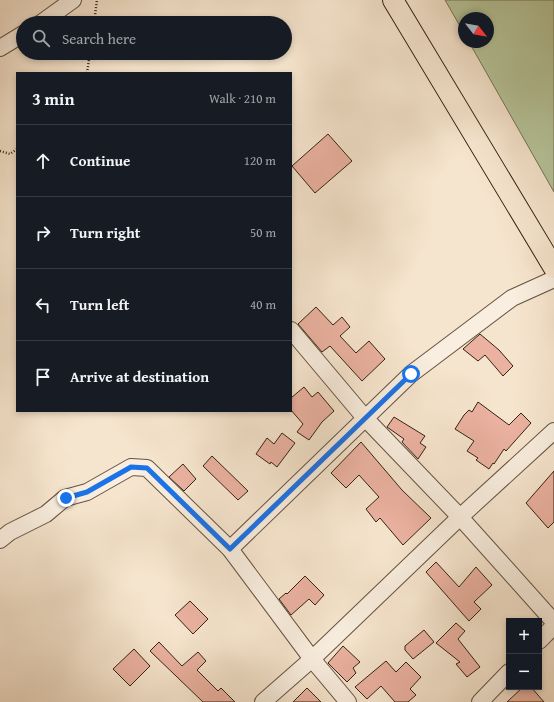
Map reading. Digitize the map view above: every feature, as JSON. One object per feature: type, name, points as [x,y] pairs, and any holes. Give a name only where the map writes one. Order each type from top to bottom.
[{"type":"main road","points":[[393,0],[554,268]]},
{"type":"street","points":[[51,16],[73,0]]},
{"type":"street","points":[[0,48],[16,38]]},
{"type":"street","points":[[230,549],[411,374],[512,298],[554,279]]},
{"type":"street","points":[[292,331],[366,418],[460,517],[554,622]]},
{"type":"street","points":[[263,702],[312,659],[460,517],[554,432]]},
{"type":"street","points":[[0,540],[10,532],[46,514],[66,498],[87,492],[131,467],[147,468],[230,549],[312,659],[348,702]]},
{"type":"street","points":[[542,638],[554,626]]},
{"type":"street","points":[[480,702],[506,675]]},
{"type":"path","points":[[95,16],[97,0]]},
{"type":"path","points":[[87,72],[89,60]]},
{"type":"path","points":[[0,151],[10,154],[16,150]]},
{"type":"green space","points":[[445,0],[554,0],[554,192],[472,48],[494,48],[494,12],[458,12],[458,23]]},
{"type":"building","points":[[328,134],[352,161],[315,193],[292,166]]},
{"type":"building","points":[[316,307],[333,325],[342,317],[350,327],[340,336],[356,353],[369,341],[385,359],[362,381],[330,346],[322,352],[298,324]]},
{"type":"building","points":[[480,334],[499,350],[513,366],[503,376],[485,355],[478,361],[463,349]]},
{"type":"building","points":[[304,387],[312,397],[318,392],[334,411],[322,422],[309,440],[297,432],[303,424],[292,411],[292,397]]},
{"type":"building","points":[[478,402],[509,425],[521,413],[531,423],[506,451],[504,449],[489,469],[476,460],[478,458],[467,451],[474,441],[455,429],[464,415],[469,410],[472,412]]},
{"type":"building","points":[[394,417],[425,436],[420,443],[426,447],[418,459],[402,442],[404,439],[387,427]]},
{"type":"building","points":[[282,433],[295,443],[277,467],[256,454],[267,438],[274,444]]},
{"type":"building","points":[[361,442],[402,490],[431,518],[403,545],[380,518],[376,522],[366,509],[379,497],[359,475],[346,488],[331,473]]},
{"type":"building","points":[[212,456],[248,491],[238,500],[203,466]]},
{"type":"building","points":[[183,464],[196,479],[184,491],[169,477]]},
{"type":"building","points":[[554,471],[554,522],[548,528],[526,503]]},
{"type":"building","points":[[436,562],[459,587],[476,567],[492,585],[474,602],[481,609],[469,621],[426,572]]},
{"type":"building","points":[[305,576],[324,595],[315,605],[309,599],[291,615],[279,599],[286,593],[287,594]]},
{"type":"building","points":[[190,601],[208,619],[193,634],[175,615]]},
{"type":"building","points":[[456,623],[465,631],[458,639],[480,667],[467,677],[456,664],[460,662],[436,643]]},
{"type":"building","points":[[424,630],[434,642],[413,659],[405,650],[405,646]]},
{"type":"building","points":[[159,642],[182,666],[198,652],[206,661],[197,670],[218,691],[221,688],[235,702],[203,702],[150,651]]},
{"type":"building","points":[[343,646],[360,662],[353,668],[356,673],[347,682],[328,663]]},
{"type":"building","points":[[134,649],[150,666],[130,686],[113,669]]},
{"type":"building","points":[[386,661],[396,672],[406,662],[421,677],[410,689],[416,695],[408,702],[395,702],[381,686],[367,699],[355,687]]},
{"type":"building","points":[[307,688],[321,702],[293,702]]},
{"type":"building","points":[[520,690],[534,690],[544,702],[507,702]]},
{"type":"route","points":[[66,498],[87,492],[131,467],[147,468],[230,549],[411,374]]}]
